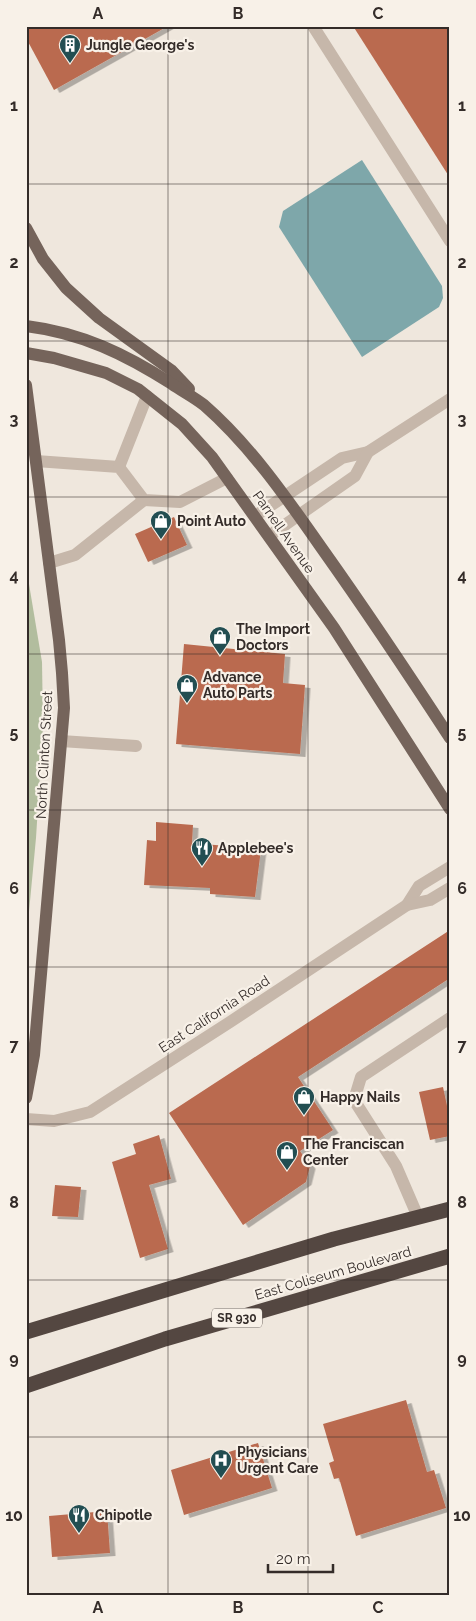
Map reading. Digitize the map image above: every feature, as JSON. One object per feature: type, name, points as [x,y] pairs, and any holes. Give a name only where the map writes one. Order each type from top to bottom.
[{"type":"highway","points":[[26,1332],[334,1239],[450,1209]]},
{"type":"highway","name":"East Coliseum Boulevard","points":[[26,1386],[174,1337],[450,1256]]},
{"type":"main road","points":[[26,228],[43,259],[66,288],[99,318],[171,370],[202,404]]},
{"type":"main road","name":"Parnell Avenue","points":[[26,326],[69,335],[105,346],[138,362],[202,404],[235,435],[299,515],[388,643],[450,738]]},
{"type":"main road","name":"Parnell Avenue","points":[[26,353],[54,358],[106,373],[138,389],[182,424],[212,457],[334,628],[450,809]]},
{"type":"main road","name":"North Clinton Street","points":[[26,385],[62,673],[64,708],[34,1055],[26,1098]]},
{"type":"street","points":[[313,26],[450,241]]},
{"type":"street","points":[[119,467],[147,396]]},
{"type":"street","points":[[255,516],[342,458],[368,452],[450,398]]},
{"type":"street","points":[[269,536],[355,476],[368,452]]},
{"type":"street","points":[[36,461],[119,467],[144,500]]},
{"type":"street","points":[[49,563],[75,555],[144,500],[180,502],[227,478]]},
{"type":"street","points":[[61,741],[136,746]]},
{"type":"street","name":"East California Road","points":[[407,905],[419,886],[450,867]]},
{"type":"street","name":"East California Road","points":[[26,1119],[54,1121],[90,1112],[407,905],[430,900],[450,888]]},
{"type":"street","points":[[418,1217],[396,1166],[354,1100],[361,1077],[450,1018]]},
{"type":"green space","points":[[26,566],[42,662],[43,726],[36,838],[26,943]]},
{"type":"water","points":[[362,160],[442,286],[443,298],[439,307],[362,357],[279,227],[283,211]]},
{"type":"building","name":"Jungle George's","points":[[26,26],[168,26],[54,90],[26,38]]},
{"type":"building","points":[[353,26],[450,26],[450,178]]},
{"type":"building","name":"Point Auto","points":[[174,517],[187,545],[148,562],[135,534]]},
{"type":"building","points":[[184,644],[285,654],[283,683],[305,685],[300,754],[176,744]]},
{"type":"building","name":"Applebee's","points":[[156,822],[193,825],[192,843],[261,849],[255,897],[210,894],[210,888],[144,885],[147,840],[156,841]]},
{"type":"building","points":[[450,930],[450,978],[298,1077],[333,1130],[300,1151],[310,1166],[306,1182],[243,1225],[169,1113]]},
{"type":"building","points":[[443,1087],[450,1120],[450,1136],[430,1140],[419,1092]]},
{"type":"building","points":[[159,1135],[171,1179],[149,1185],[168,1249],[140,1258],[112,1162],[136,1154],[133,1144]]},
{"type":"building","points":[[55,1185],[81,1187],[78,1217],[52,1216]]},
{"type":"building","points":[[406,1400],[427,1472],[434,1470],[446,1508],[356,1536],[339,1478],[334,1479],[329,1463],[334,1461],[323,1424]]},
{"type":"building","name":"Physicians Urgent Care","points":[[258,1443],[272,1488],[184,1515],[171,1470]]},
{"type":"building","name":"Chipotle","points":[[107,1511],[110,1553],[52,1557],[49,1516]]},
{"type":"place","name":"Jungle George's","points":[[70,64]]},
{"type":"place","name":"Point Auto","points":[[161,540]]},
{"type":"place","name":"The Import Doctors","points":[[220,656]]},
{"type":"place","name":"Advance Auto Parts","points":[[187,704]]},
{"type":"place","name":"Applebee's","points":[[202,867]]},
{"type":"place","name":"Happy Nails","points":[[304,1116]]},
{"type":"place","name":"The Franciscan Center","points":[[287,1171]]},
{"type":"place","name":"Physicians Urgent Care","points":[[221,1479]]},
{"type":"place","name":"Chipotle","points":[[79,1534]]}]
